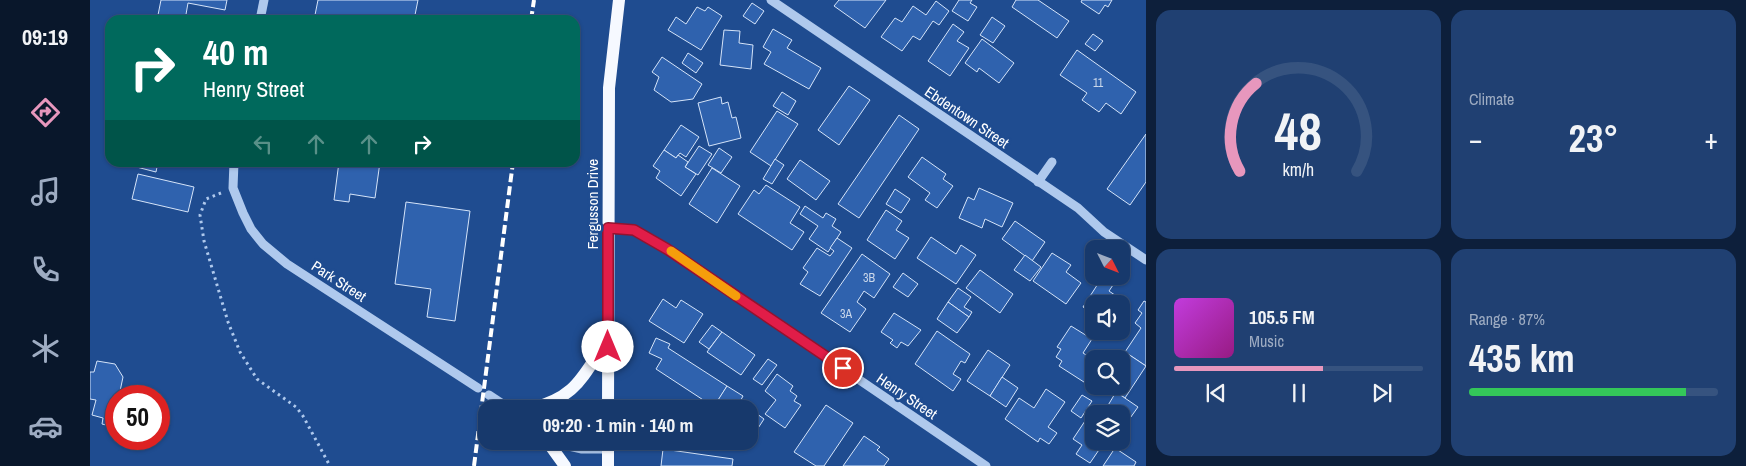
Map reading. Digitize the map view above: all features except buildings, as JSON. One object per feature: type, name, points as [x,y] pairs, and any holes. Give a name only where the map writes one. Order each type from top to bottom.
[{"type":"main road","name":"Fergusson Drive","points":[[608,400],[610,65],[619,0]]},
{"type":"main road","points":[[557,400],[575,389],[608,339]]},
{"type":"main road","points":[[553,450],[565,466]]},
{"type":"main road","points":[[608,450],[608,466]]},
{"type":"street","points":[[261,15],[264,0]]},
{"type":"street","name":"Ebdentown Street","points":[[771,0],[1078,208],[1104,232],[1146,260]]},
{"type":"street","points":[[1038,182],[1052,162]]},
{"type":"street","name":"Park Street","points":[[234,167],[233,188],[251,229],[263,244],[287,264],[478,388]]},
{"type":"street","name":"Henry Street","points":[[608,228],[634,230],[667,249],[986,466]]},
{"type":"street","points":[[488,395],[496,400]]},
{"type":"path","points":[[233,188],[206,199],[200,216],[204,241],[228,322],[240,352],[257,379],[296,407],[303,416],[330,466]]},
{"type":"railway","points":[[532,15],[534,0]]},
{"type":"railway","points":[[474,466],[512,167]]},
{"type":"slow traffic","points":[[671,251],[736,296]]},
{"type":"route","points":[[608,347],[608,228],[626,229],[634,230],[667,249],[843,368]]}]
